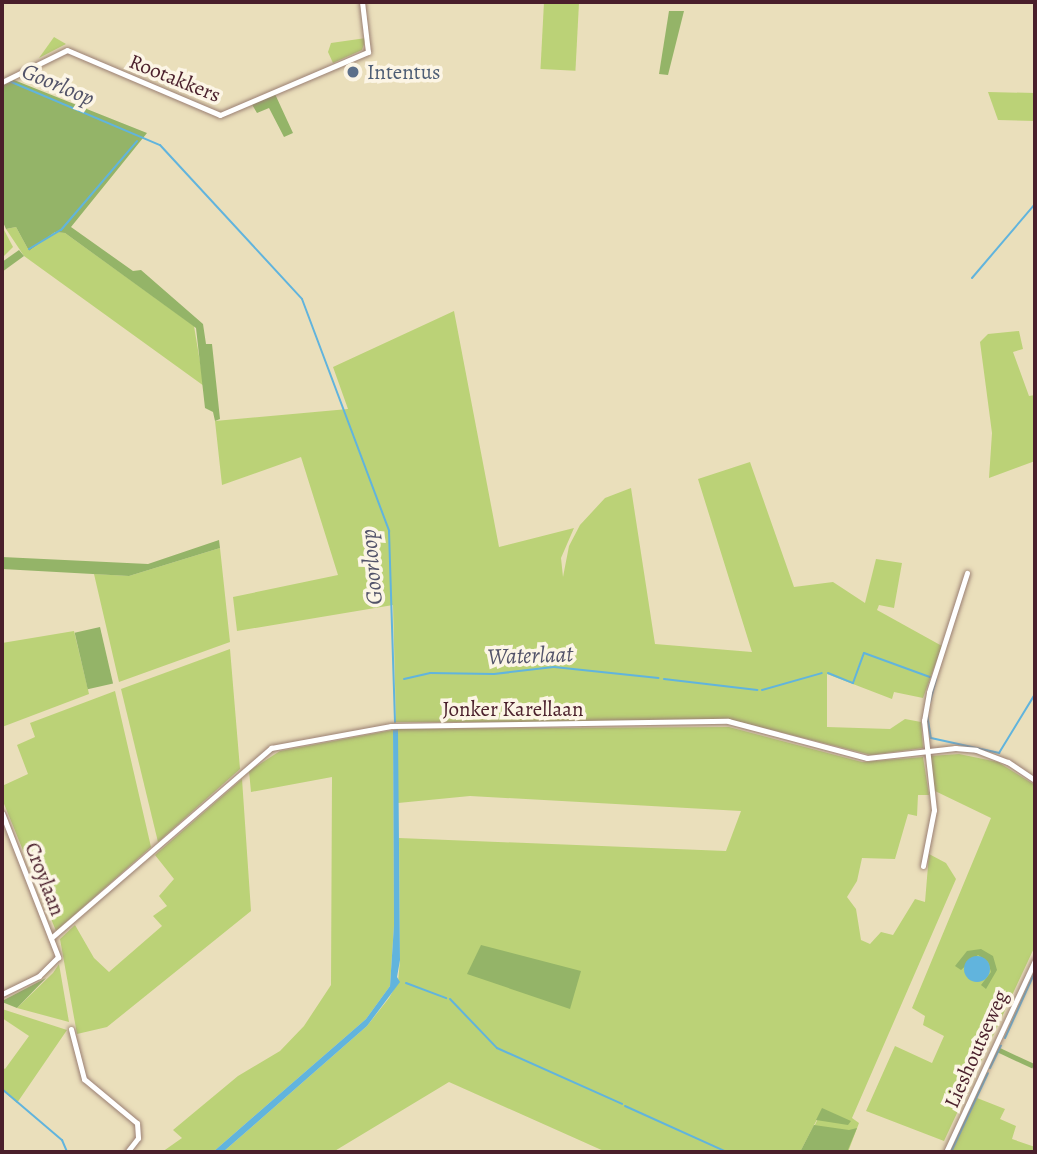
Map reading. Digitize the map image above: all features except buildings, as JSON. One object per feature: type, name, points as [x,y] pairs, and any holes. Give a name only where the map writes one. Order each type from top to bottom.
[{"type":"street","name":"Rootakkers","points":[[2,82],[67,50],[220,115],[368,52],[362,2]]},
{"type":"street","points":[[923,866],[934,810],[924,721],[929,692],[967,573]]},
{"type":"street","name":"Jonker Karellaan","points":[[51,938],[271,748],[391,726],[728,721],[867,758],[956,748],[986,752],[1035,780]]},
{"type":"street","name":"Croylaan","points":[[2,813],[58,957],[39,976],[2,994]]},
{"type":"street","name":"Lieshoutseweg","points":[[946,1152],[1035,960]]},
{"type":"street","points":[[71,1029],[84,1079],[137,1122],[138,1138],[127,1152]]},
{"type":"green space","points":[[544,2],[579,4],[575,71],[540,69]]},
{"type":"green space","points":[[669,11],[684,11],[668,75],[659,74]]},
{"type":"green space","points":[[54,37],[66,44],[39,58]]},
{"type":"green space","points":[[366,38],[362,50],[333,63],[328,52],[331,43]]},
{"type":"green space","points":[[14,80],[147,133],[71,227],[133,271],[141,270],[203,324],[206,344],[212,344],[220,419],[215,421],[213,412],[205,408],[196,328],[65,233],[55,232],[29,251],[16,227],[6,229],[2,220],[2,86]]},
{"type":"green space","points":[[988,92],[1035,93],[1035,121],[998,120]]},
{"type":"green space","points":[[275,94],[293,133],[284,137],[269,108],[257,113],[251,103]]},
{"type":"green space","points":[[2,226],[13,247],[2,258]]},
{"type":"green space","points":[[16,227],[29,251],[55,232],[65,233],[194,326],[204,386],[24,256],[6,229]]},
{"type":"green space","points":[[19,250],[24,256],[2,272],[2,262]]},
{"type":"green space","points":[[454,311],[499,547],[574,528],[561,558],[563,577],[569,546],[580,525],[605,498],[631,488],[655,644],[752,652],[698,479],[750,462],[794,587],[833,582],[865,603],[876,559],[902,563],[894,608],[879,605],[877,610],[942,646],[923,698],[894,692],[892,699],[827,674],[827,727],[890,729],[905,719],[921,722],[923,748],[871,755],[740,722],[396,722],[393,605],[237,631],[233,597],[338,575],[301,457],[222,485],[215,421],[348,409],[333,367]]},
{"type":"green space","points":[[1019,331],[1023,349],[1013,352],[1029,396],[1035,395],[1035,461],[989,478],[992,433],[980,342],[988,334]]},
{"type":"green space","points":[[219,540],[220,548],[129,576],[2,569],[2,557],[148,564]]},
{"type":"green space","points":[[220,548],[230,642],[119,682],[94,574],[129,576]]},
{"type":"green space","points":[[100,627],[113,684],[88,689],[75,633]]},
{"type":"green space","points":[[74,631],[89,694],[2,727],[2,643]]},
{"type":"green space","points":[[230,649],[240,769],[158,842],[121,689]]},
{"type":"green space","points":[[115,691],[151,847],[56,931],[2,799],[2,786],[28,774],[17,745],[35,737],[30,723]]},
{"type":"green space","points":[[729,727],[862,762],[923,757],[929,795],[918,795],[917,816],[908,814],[895,859],[862,858],[857,881],[847,897],[856,909],[861,940],[870,944],[881,932],[893,935],[915,899],[925,902],[929,854],[946,863],[956,879],[852,1118],[859,1123],[848,1152],[802,1152],[823,1108],[800,1152],[606,1152],[449,1082],[333,1152],[223,1152],[367,1026],[398,982],[399,838],[726,851],[741,811],[470,796],[398,803],[398,729]]},
{"type":"green space","points":[[393,730],[394,925],[390,986],[366,1019],[213,1152],[162,1152],[182,1138],[173,1130],[238,1076],[280,1051],[304,1026],[331,985],[332,777],[251,792],[249,771],[280,751]]},
{"type":"green space","points":[[959,754],[998,762],[1035,785],[1035,946],[944,1141],[866,1111],[895,1046],[932,1063],[944,1036],[923,1025],[925,1016],[912,1008],[991,818],[935,791],[930,756]]},
{"type":"green space","points":[[242,779],[251,911],[107,1027],[77,1034],[60,939],[75,925],[94,958],[109,972],[162,926],[153,916],[167,906],[159,896],[174,879],[155,855]]},
{"type":"green space","points":[[481,945],[581,971],[570,1009],[467,974]]},
{"type":"green space","points":[[981,949],[993,956],[997,970],[986,989],[981,985],[991,972],[988,962],[978,955],[961,970],[955,966],[967,951]]},
{"type":"green space","points":[[59,964],[69,1022],[17,1008],[53,973]]},
{"type":"green space","points":[[46,978],[17,1008],[2,1002],[2,1001]]},
{"type":"green space","points":[[2,1009],[67,1030],[17,1103],[2,1090],[2,1067],[5,1069],[29,1036],[2,1018]]},
{"type":"green space","points":[[1000,1048],[1034,1064],[1032,1069],[998,1053]]},
{"type":"green space","points":[[977,1098],[1005,1109],[1000,1119],[1016,1126],[1012,1139],[1035,1147],[1035,1152],[951,1152]]},
{"type":"green space","points":[[822,1108],[851,1121],[848,1125],[816,1120]]},
{"type":"green space","points":[[814,1125],[849,1130],[857,1128],[847,1152],[800,1152]]},
{"type":"water","points":[[398,729],[400,960],[397,977],[400,982],[367,1026],[223,1152],[213,1152],[366,1019],[390,986],[394,925],[393,730]]},
{"type":"water","points":[[977,956],[987,959],[990,969],[987,979],[977,982],[967,979],[964,969],[967,959]]},
{"type":"waterway","name":"Goorloop","points":[[9,81],[160,145],[302,299],[389,531],[395,722]]},
{"type":"waterway","points":[[29,249],[61,230],[137,141]]},
{"type":"waterway","points":[[972,278],[1035,204]]},
{"type":"waterway","name":"Waterlaat","points":[[828,673],[853,683],[864,653],[930,677]]},
{"type":"waterway","name":"Waterlaat","points":[[404,679],[430,673],[494,674],[554,667],[658,678]]},
{"type":"waterway","name":"Waterlaat","points":[[762,690],[822,673]]},
{"type":"waterway","name":"Waterlaat","points":[[664,679],[757,690]]},
{"type":"waterway","name":"Waterlaat","points":[[930,702],[936,679]]},
{"type":"waterway","name":"Waterlaat","points":[[927,714],[931,738],[999,753],[1035,694]]},
{"type":"waterway","points":[[1005,1038],[1035,972]]},
{"type":"waterway","points":[[406,983],[446,998]]},
{"type":"waterway","points":[[450,999],[497,1048],[622,1104]]},
{"type":"waterway","points":[[990,1068],[1001,1045]]},
{"type":"waterway","points":[[951,1152],[988,1073]]},
{"type":"waterway","points":[[2,1089],[62,1140],[67,1152]]},
{"type":"waterway","points":[[625,1106],[727,1152]]},
{"type":"place","name":"Intentus","points":[[353,72]]}]
